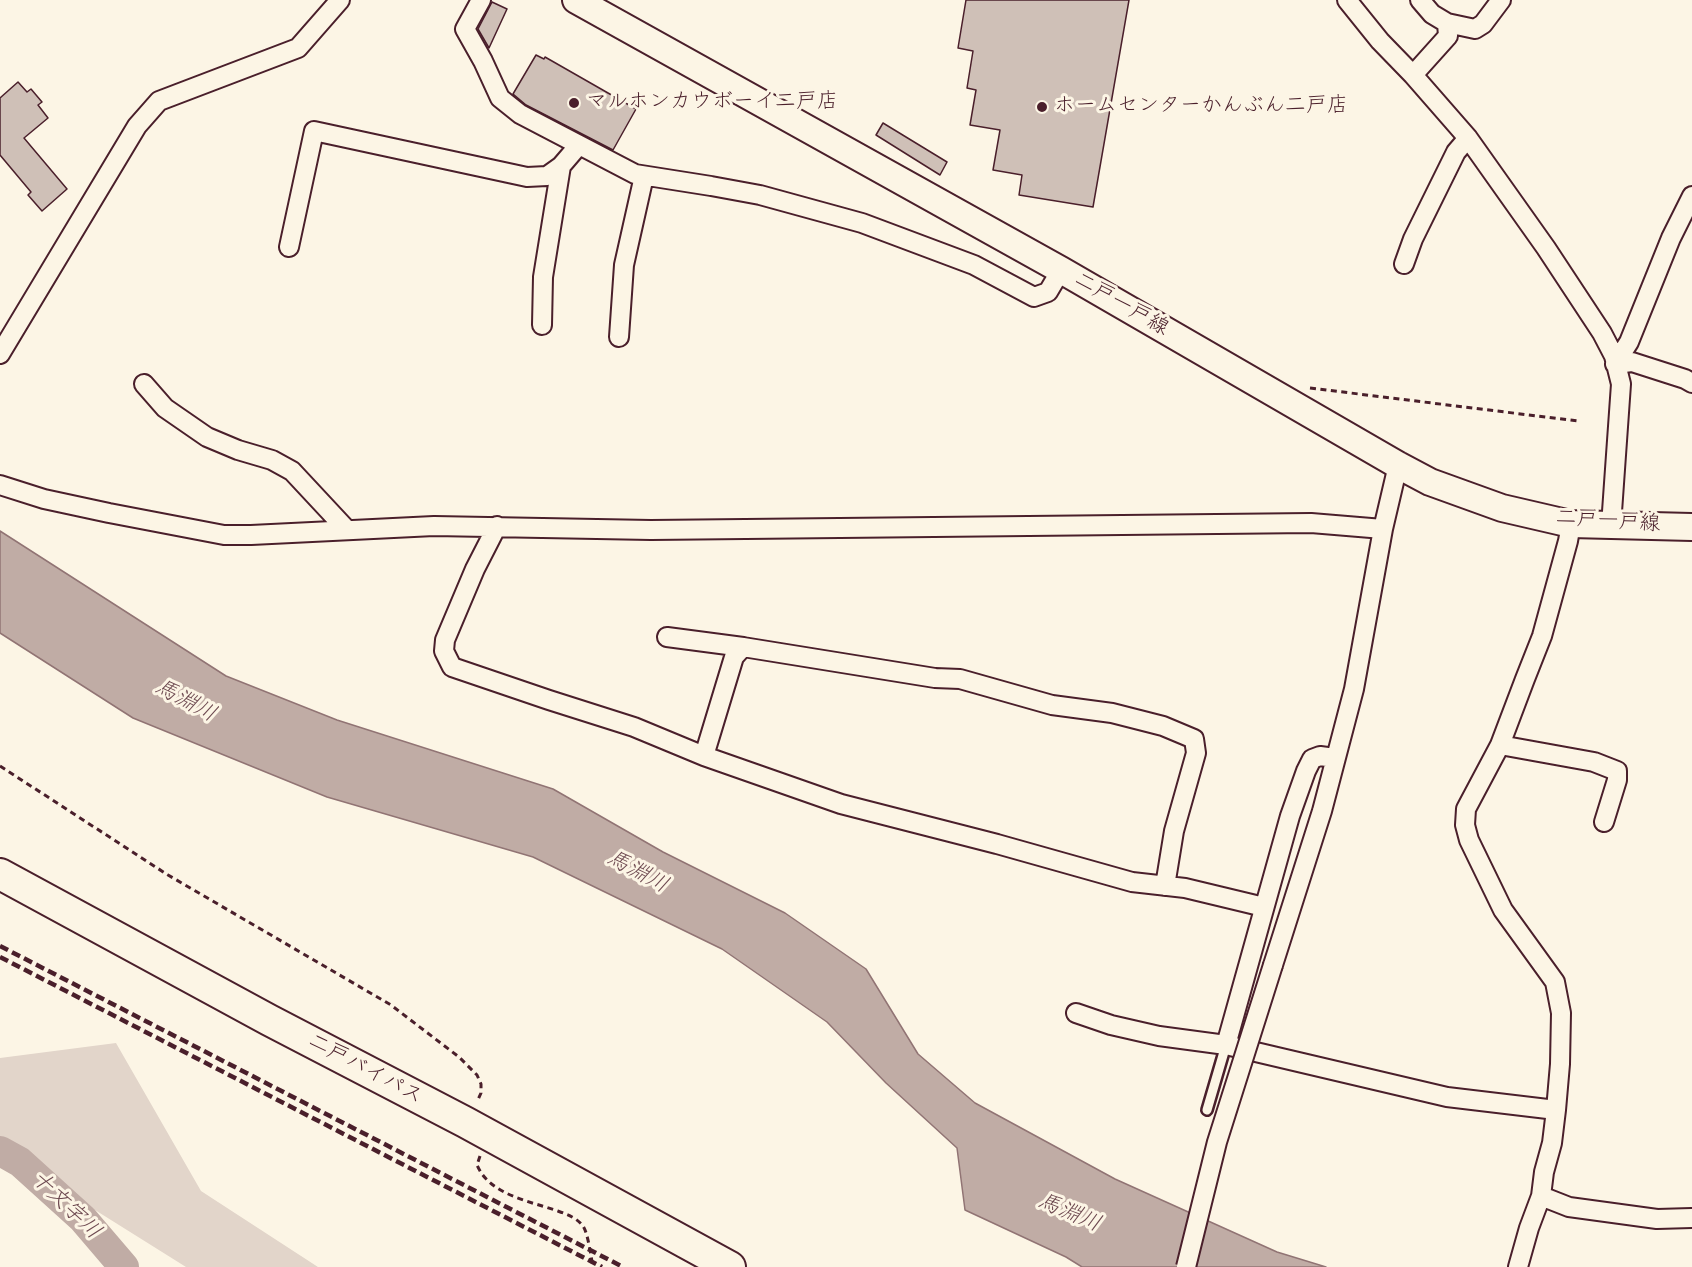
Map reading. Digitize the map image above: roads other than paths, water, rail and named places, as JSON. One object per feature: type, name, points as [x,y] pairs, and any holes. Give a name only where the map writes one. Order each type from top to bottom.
[{"type":"highway","name":"二戸バイパス","points":[[0,874],[269,1020],[476,1128],[730,1267]]},
{"type":"main road","name":"二戸一戸線","points":[[576,0],[1061,270],[1430,482],[1502,508],[1571,524],[1692,527]]},
{"type":"street","points":[[0,354],[137,126],[159,100],[298,48],[340,0]]},
{"type":"street","points":[[481,0],[465,29],[500,98],[520,114],[635,174],[760,195],[862,223],[974,265],[1034,297],[1048,292],[1061,270]]},
{"type":"street","points":[[1347,0],[1380,41],[1468,138],[1546,248],[1602,333],[1614,356],[1621,384],[1611,526]]},
{"type":"street","points":[[1420,0],[1432,14],[1447,23],[1475,28],[1483,24],[1501,0]]},
{"type":"street","points":[[1413,75],[1448,36],[1447,23]]},
{"type":"street","points":[[289,247],[314,132],[527,177],[547,176],[561,166],[579,145]]},
{"type":"street","points":[[1404,264],[1413,239],[1456,152],[1468,138]]},
{"type":"street","points":[[542,326],[543,277],[561,166]]},
{"type":"street","points":[[619,337],[624,265],[645,176]]},
{"type":"street","points":[[1616,364],[1629,342],[1671,238],[1692,196]]},
{"type":"street","points":[[1616,364],[1632,362],[1692,383]]},
{"type":"street","points":[[144,384],[165,408],[207,437],[238,450],[272,460],[292,471],[347,530]]},
{"type":"street","points":[[1186,1267],[1216,1142],[1322,811],[1354,689],[1383,529],[1398,465]]},
{"type":"street","points":[[0,484],[45,499],[224,535],[434,526],[663,530],[1311,523],[1383,529]]},
{"type":"street","points":[[1518,1267],[1541,1196],[1544,1172],[1552,1143],[1560,1064],[1562,1013],[1555,982],[1503,910],[1469,840],[1465,825],[1466,809],[1500,745],[1542,636],[1571,524]]},
{"type":"street","points":[[497,526],[475,569],[445,640],[444,651],[452,667],[634,726],[704,756],[841,804],[997,843],[1132,882],[1185,888],[1264,907]]},
{"type":"street","points":[[667,637],[935,678],[960,679],[1052,705],[1112,713],[1163,726],[1194,739],[1196,753],[1174,831],[1165,886]]},
{"type":"street","points":[[704,756],[734,657],[743,647]]},
{"type":"street","points":[[1500,745],[1594,762],[1617,771],[1617,780],[1604,822]]},
{"type":"street","points":[[1226,1045],[1290,816],[1306,771],[1312,759],[1320,756],[1335,758]]},
{"type":"street","points":[[1076,1013],[1111,1025],[1159,1036],[1226,1045],[1447,1097],[1556,1110]]},
{"type":"street","points":[[1541,1196],[1569,1207],[1657,1219],[1692,1218]]},
{"type":"lane","points":[[1207,1110],[1226,1045]]},
{"type":"water","name":"馬淵川","points":[[0,531],[226,676],[337,720],[553,789],[663,852],[785,913],[866,969],[918,1054],[975,1103],[1115,1179],[1277,1252],[1326,1267],[1082,1267],[1066,1257],[965,1210],[957,1148],[886,1083],[827,1022],[722,949],[533,857],[327,797],[133,718],[0,633]]},
{"type":"waterway","name":"十文字川","points":[[0,1151],[20,1162],[83,1219],[124,1267]]},
{"type":"railway","points":[[0,946],[623,1267]]},
{"type":"railway","points":[[0,957],[602,1267]]},
{"type":"place","name":"マルホンカウボーイ二戸店","points":[[574,103]]},
{"type":"place","name":"ホームセンターかんぶん二戸店","points":[[1042,107]]}]
